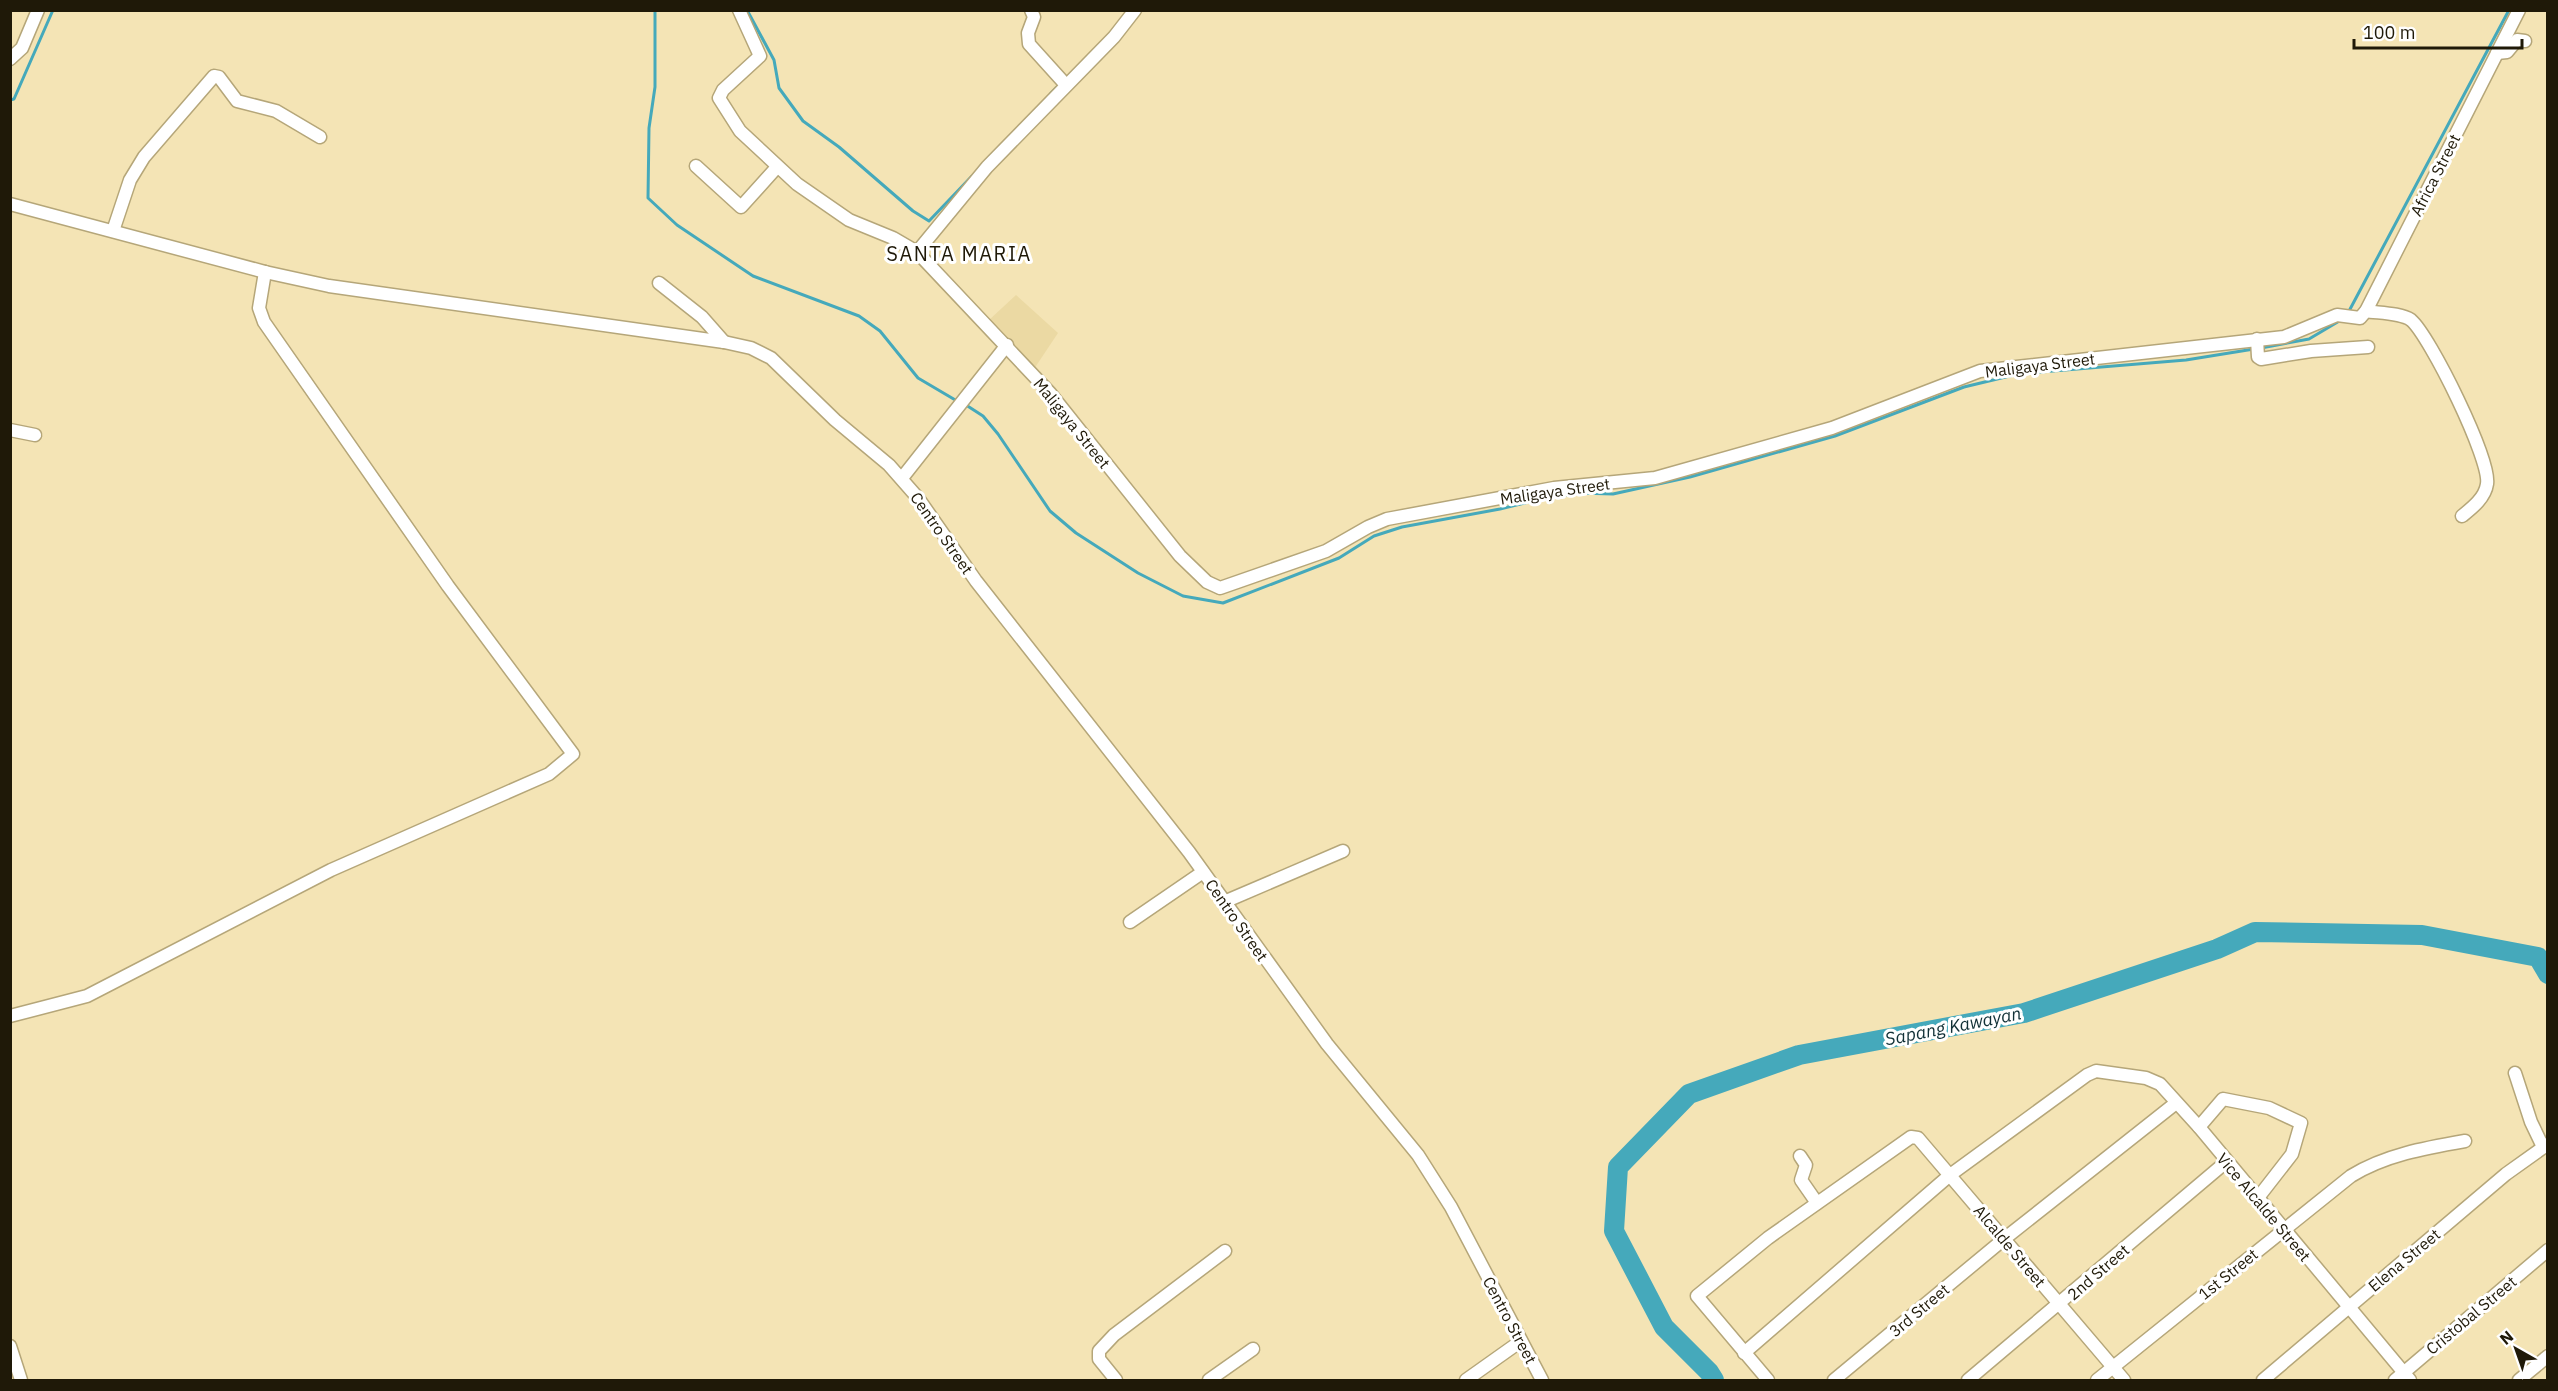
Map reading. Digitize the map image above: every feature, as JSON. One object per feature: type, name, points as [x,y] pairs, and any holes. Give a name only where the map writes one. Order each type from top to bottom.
[{"type":"street","points":[[10,59],[22,48],[38,10]]},
{"type":"street","points":[[739,10],[759,56],[723,90],[720,102],[740,131],[777,167],[838,214],[917,252],[987,167],[1114,37],[1135,10]]},
{"type":"street","points":[[1031,10],[1034,17],[1028,33],[1029,44],[1066,85]]},
{"type":"street","name":"Africa Street","points":[[2366,311],[2519,10]]},
{"type":"street","points":[[2497,53],[2507,52],[2517,40],[2525,41]]},
{"type":"street","points":[[113,231],[130,180],[144,157],[214,76],[219,77],[237,101],[276,111],[320,138]]},
{"type":"street","points":[[696,166],[741,207],[777,167]]},
{"type":"street","name":"Centro Street","points":[[10,204],[265,272],[364,292],[472,304],[724,342],[751,348],[771,358],[829,414],[902,478],[976,581],[1203,872],[1327,1044],[1418,1155],[1456,1215],[1542,1380]]},
{"type":"street","name":"Maligaya Street","points":[[917,252],[1050,393],[1180,556],[1207,582],[1220,588],[1326,551],[1368,526],[1387,519],[1534,491],[1655,478],[1833,428],[1980,371],[2257,345],[2284,337],[2337,315],[2360,318],[2366,311]]},
{"type":"street","points":[[10,1016],[87,996],[331,870],[549,774],[573,754],[448,586],[264,321],[259,308],[265,272]]},
{"type":"street","points":[[659,283],[702,317],[724,342]]},
{"type":"street","points":[[2366,311],[2404,317],[2414,325],[2447,377],[2477,441],[2488,476],[2487,487],[2477,503],[2462,516]]},
{"type":"street","points":[[902,478],[1007,345]]},
{"type":"street","points":[[2257,345],[2259,358],[2272,359],[2311,351],[2368,347]]},
{"type":"street","points":[[10,430],[35,435]]},
{"type":"street","points":[[1224,902],[1343,851]]},
{"type":"street","points":[[1130,922],[1203,872]]},
{"type":"street","name":"Vice Alcalde Street","points":[[1950,1175],[2087,1075],[2096,1071],[2156,1081],[2199,1126],[2402,1378]]},
{"type":"street","points":[[2515,1073],[2531,1122],[2545,1146]]},
{"type":"street","points":[[2199,1126],[2223,1099],[2269,1108],[2301,1123],[2292,1154],[2257,1199]]},
{"type":"street","name":"3rd Street","points":[[1834,1380],[2004,1239],[2176,1103]]},
{"type":"street","name":"Alcalde Street","points":[[1817,1203],[1908,1139],[1918,1138],[2124,1380]]},
{"type":"street","name":"1st Street","points":[[2097,1380],[2283,1230],[2373,1163],[2464,1141]]},
{"type":"street","name":"Elena Street","points":[[2263,1380],[2506,1174],[2545,1146]]},
{"type":"street","points":[[1768,1380],[1697,1299],[1700,1292],[1817,1203],[1801,1180],[1806,1165],[1800,1156]]},
{"type":"street","name":"2nd Street","points":[[1968,1380],[2060,1305],[2226,1162]]},
{"type":"street","points":[[1744,1353],[1950,1175]]},
{"type":"street","name":"Cristobal Street","points":[[2402,1378],[2547,1250]]},
{"type":"street","points":[[1116,1380],[1099,1359],[1099,1351],[1114,1335],[1225,1251]]},
{"type":"street","points":[[1466,1380],[1521,1341]]},
{"type":"street","points":[[10,1346],[21,1380]]},
{"type":"street","points":[[1209,1380],[1253,1349]]},
{"type":"street","points":[[2519,1380],[2547,1356]]},
{"type":"shaded area","points":[[1016,295],[1058,333],[1034,369],[989,320]]},
{"type":"waterway","points":[[10,100],[14,99],[53,10]]},
{"type":"waterway","points":[[655,10],[655,87],[649,128],[648,198],[677,225],[753,276],[859,316],[880,331],[918,378],[957,401]]},
{"type":"waterway","points":[[747,10],[774,60],[779,88],[803,121],[839,147],[913,211],[929,221],[972,176]]},
{"type":"waterway","points":[[2348,313],[2509,10]]},
{"type":"waterway","points":[[1051,93],[1061,83]]},
{"type":"waterway","points":[[2261,348],[2309,339],[2341,320]]},
{"type":"waterway","points":[[966,405],[983,416],[998,434],[1050,511],[1076,533],[1138,573],[1183,596],[1223,603],[1339,558],[1374,536],[1402,527],[1541,499],[1578,493],[1613,494],[1690,477],[1835,436],[1964,387],[2018,374],[2186,360],[2254,349]]},
{"type":"waterway","name":"Sapang Kawayan","points":[[1714,1380],[1709,1372],[1664,1327],[1614,1231],[1618,1167],[1689,1094],[1799,1055],[2024,1013],[2217,949],[2255,932],[2422,935],[2538,957],[2548,974]]},
{"type":"district","name":"SANTA MARIA","points":[[959,253]]}]
